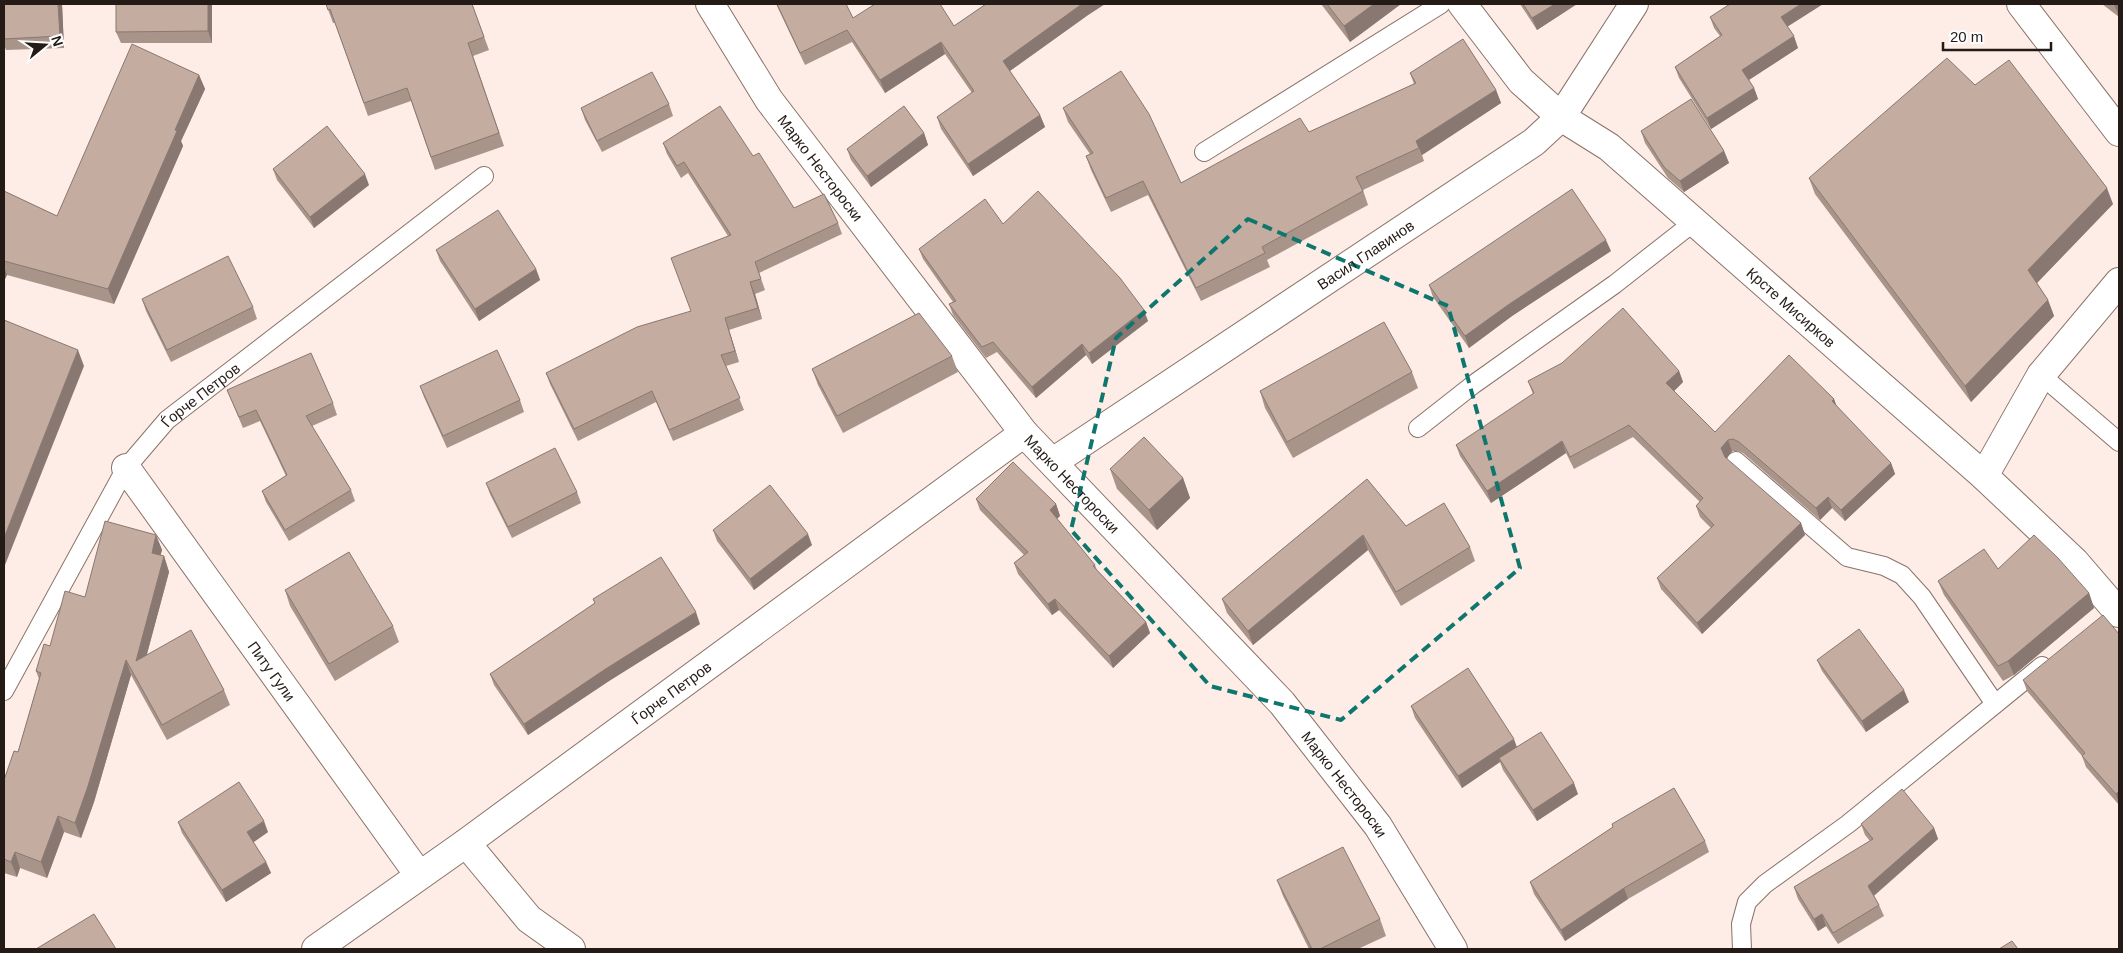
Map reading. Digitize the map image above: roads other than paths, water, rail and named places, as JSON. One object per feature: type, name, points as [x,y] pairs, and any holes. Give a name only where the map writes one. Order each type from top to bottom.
[{"type":"street","name":"Марко Нестороски","points":[[710,4],[769,100],[1024,432],[1282,703],[1378,826],[1452,949]]},
{"type":"street","name":"Крсте Мисирков","points":[[1462,4],[1521,81],[1560,117],[1609,147],[1984,476],[2075,562],[2111,613]]},
{"type":"street","name":"Васил Главинов","points":[[1053,462],[1534,142],[1560,117],[1634,4]]},
{"type":"street","points":[[2021,4],[2119,132]]},
{"type":"street","points":[[1984,476],[2041,375],[2119,282]]},
{"type":"street","name":"Ѓорче Петров","points":[[316,949],[466,842],[1024,432]]},
{"type":"street","name":"Питу Гули","points":[[126,468],[419,875]]},
{"type":"street","points":[[466,842],[530,919],[571,949]]},
{"type":"lane","points":[[1204,152],[1441,4]]},
{"type":"lane","name":"Ѓорче Петров","points":[[4,692],[126,468],[167,420],[484,176]]},
{"type":"lane","points":[[1418,428],[1474,384],[1616,284],[1694,222]]},
{"type":"lane","points":[[2041,375],[2119,442]]},
{"type":"lane","points":[[1736,461],[1847,557],[1884,566],[1902,575],[1922,597],[1995,704]]},
{"type":"lane","points":[[1742,949],[1741,924],[1747,902],[1765,884],[1848,824],[2055,656]]}]
